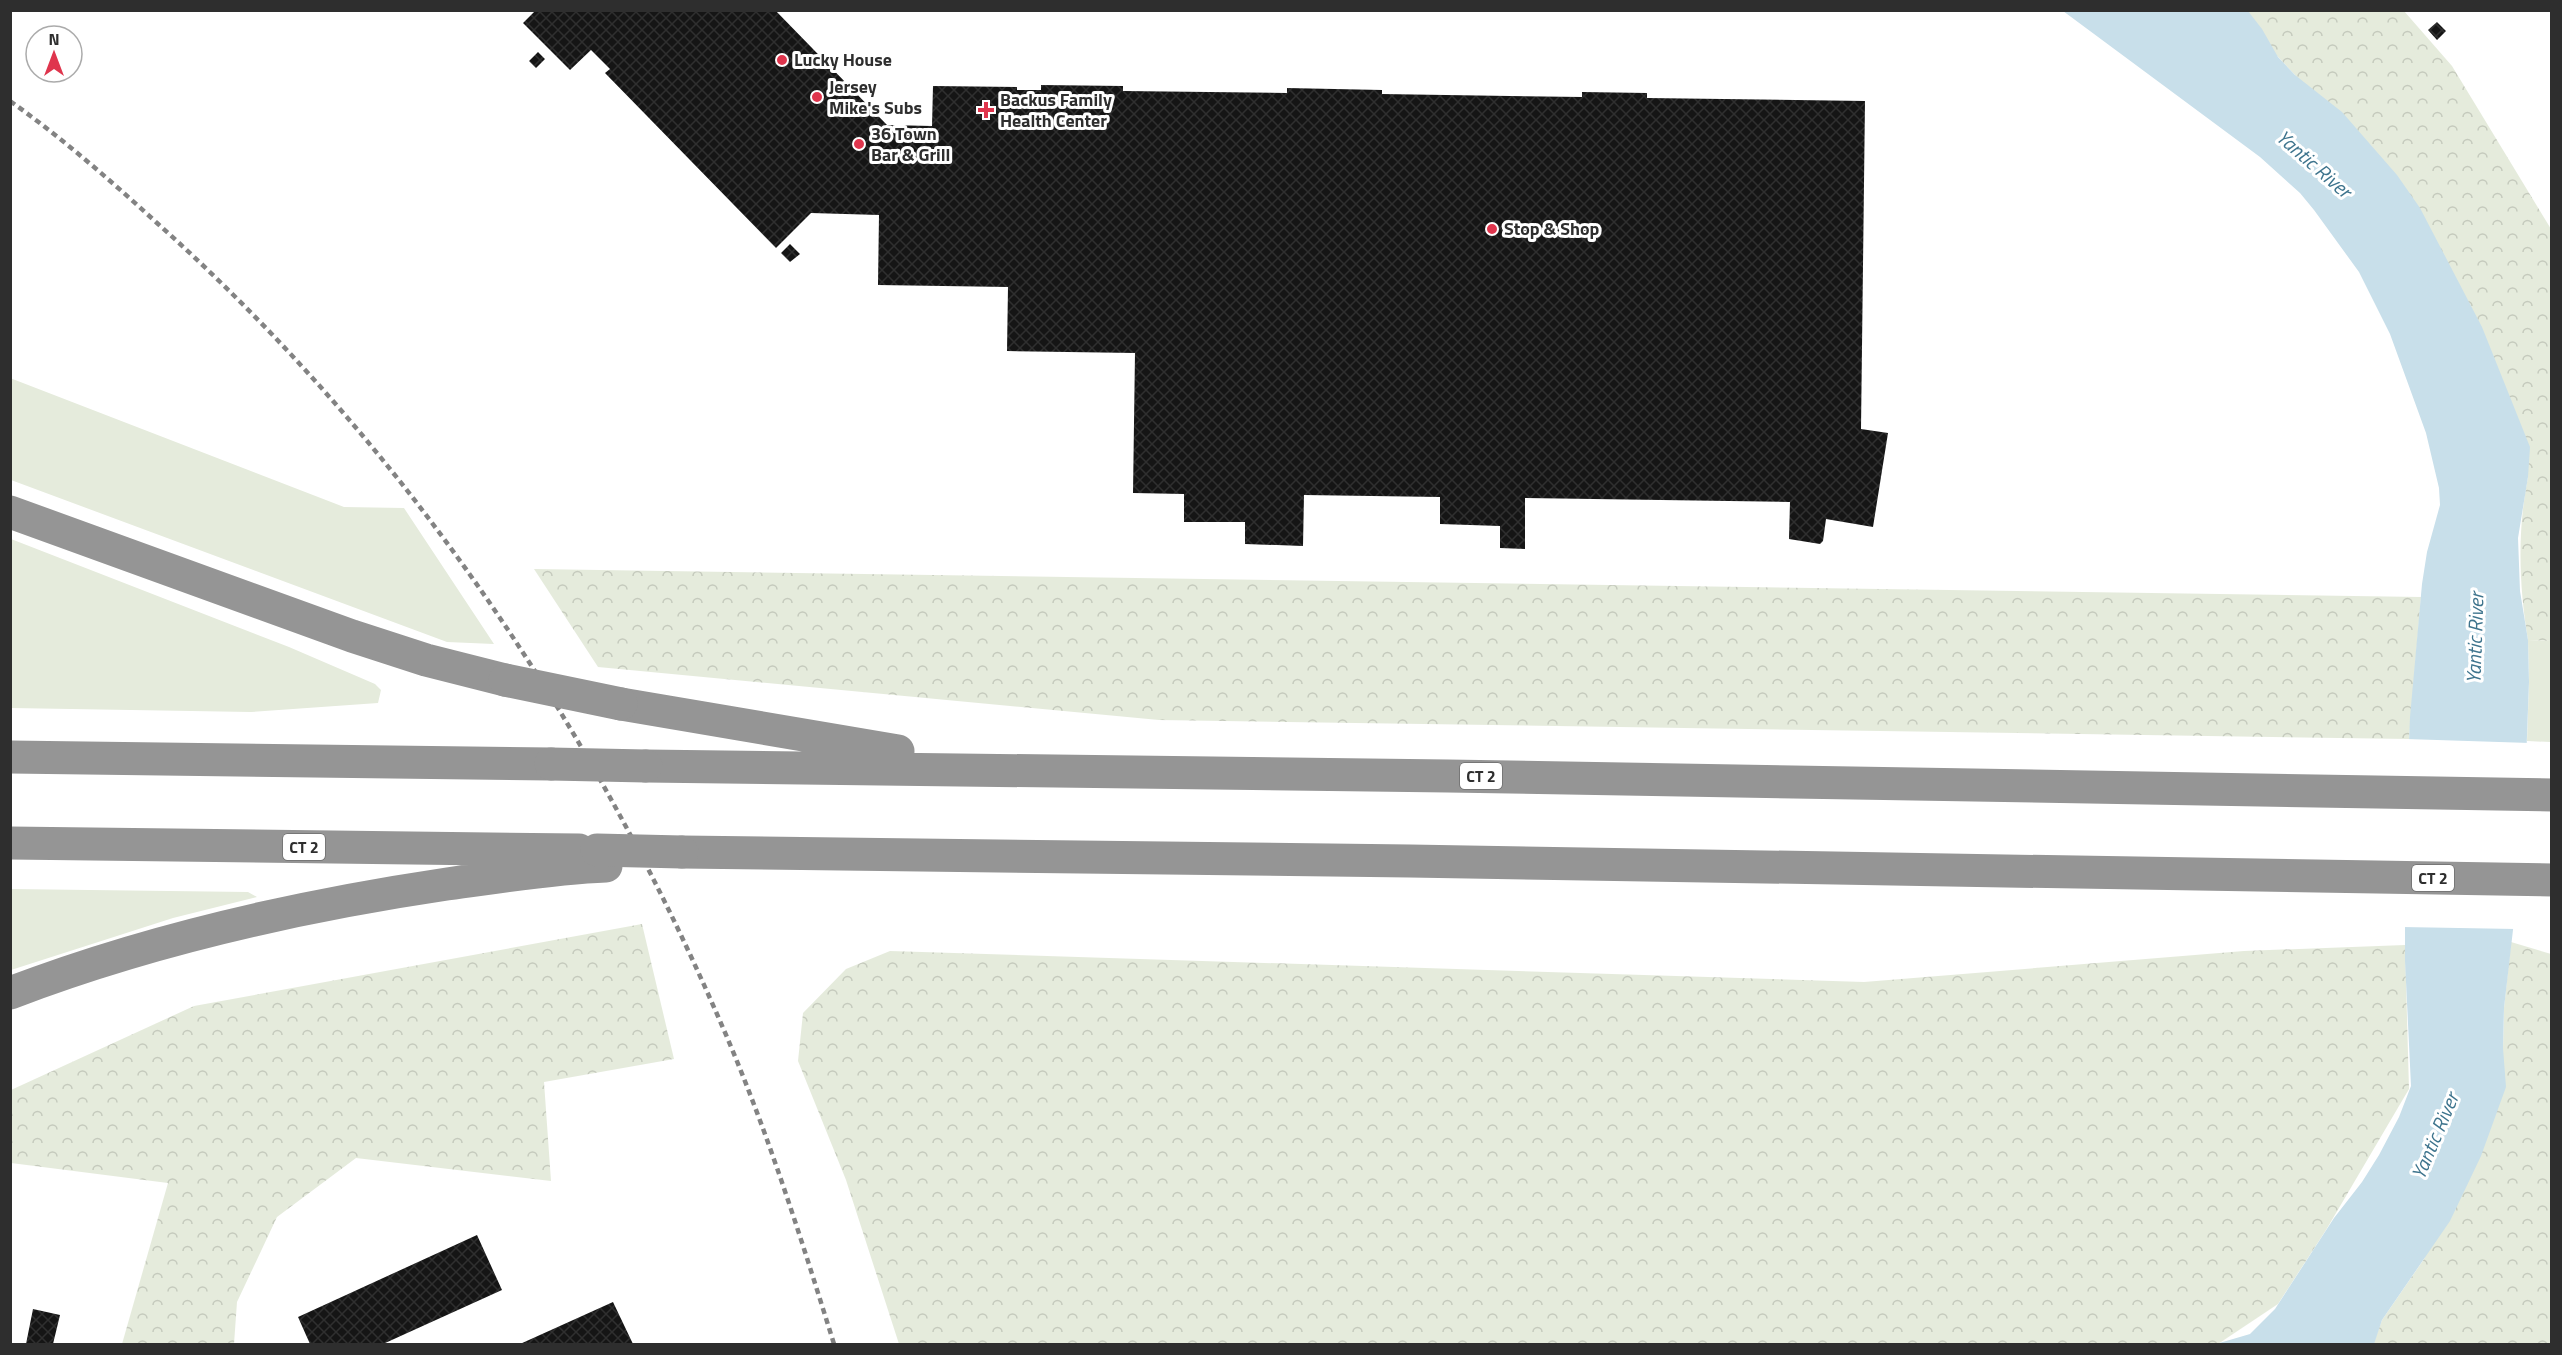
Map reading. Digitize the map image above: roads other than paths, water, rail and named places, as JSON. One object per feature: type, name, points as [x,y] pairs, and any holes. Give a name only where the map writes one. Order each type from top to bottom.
[{"type":"highway","points":[[10,512],[352,636],[454,668],[621,704],[850,744],[1051,771]]},
{"type":"highway","name":"CT 2","points":[[10,757],[2552,795]]},
{"type":"highway","name":"CT 2","points":[[10,843],[602,858],[812,853],[2552,880]]},
{"type":"highway","points":[[10,993],[132,951],[211,930],[318,906],[602,858]]},
{"type":"water","name":"Yantic River","points":[[2063,11],[2248,11],[2262,29],[2278,57],[2295,75],[2342,112],[2397,175],[2420,208],[2482,327],[2530,447],[2528,477],[2518,538],[2520,591],[2528,640],[2529,682],[2523,843],[2504,1008],[2503,1048],[2506,1087],[2481,1156],[2450,1221],[2382,1320],[2374,1344],[2216,1344],[2250,1334],[2275,1309],[2334,1218],[2362,1182],[2379,1155],[2399,1117],[2411,1086],[2405,961],[2405,838],[2410,717],[2422,584],[2427,552],[2440,505],[2439,488],[2426,433],[2390,334],[2359,272],[2314,210],[2300,193],[2260,157]]},
{"type":"railway","points":[[10,101],[104,175],[246,308],[330,398],[409,493],[482,591],[549,694],[611,800],[668,909],[720,1021],[752,1100],[795,1222],[834,1344]]},
{"type":"place","name":"Lucky House","points":[[782,60]]},
{"type":"place","name":"Jersey Mike's Subs","points":[[817,97]]},
{"type":"place","name":"Backus Family Health Center","points":[[986,110]]},
{"type":"place","name":"36 Town Bar & Grill","points":[[859,144]]},
{"type":"place","name":"Stop & Shop","points":[[1492,229]]}]
